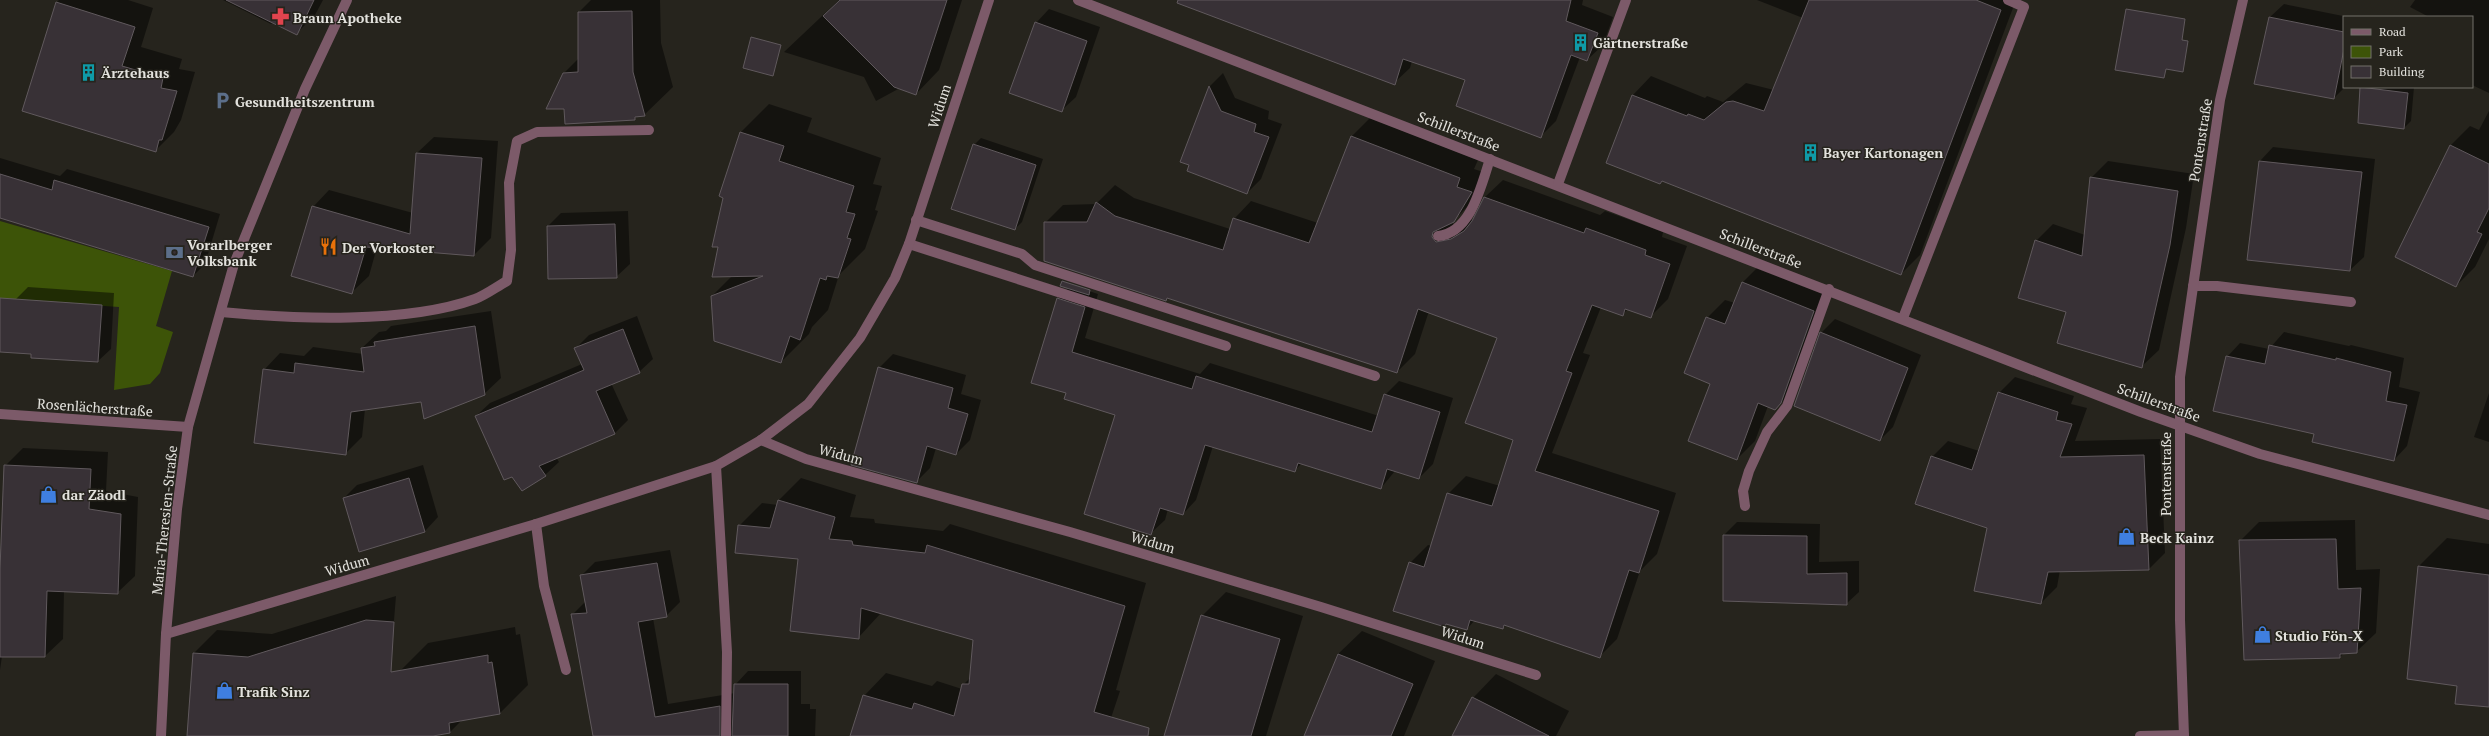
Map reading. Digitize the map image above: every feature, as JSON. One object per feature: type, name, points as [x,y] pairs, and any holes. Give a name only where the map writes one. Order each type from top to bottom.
[{"type":"street","name":"Maria-Theresien-Straße","points":[[161,736],[166,634],[177,509],[188,427],[234,264],[305,89],[347,0]]},
{"type":"street","name":"Widum","points":[[166,634],[536,524],[716,466],[761,440],[808,404],[860,338],[895,278],[909,244],[989,0]]},
{"type":"street","name":"Schillerstraße","points":[[1078,0],[2179,425],[2260,454],[2489,515]]},
{"type":"street","points":[[1558,184],[1626,0]]},
{"type":"street","points":[[1903,318],[2024,7],[2008,0]]},
{"type":"street","name":"Pontenstraße","points":[[2140,736],[2184,736],[2180,620],[2180,377],[2220,100],[2243,0]]},
{"type":"street","points":[[221,312],[269,317],[360,316],[423,311],[475,299],[507,282],[511,250],[509,183],[517,141],[537,132],[649,130]]},
{"type":"street","points":[[1438,236],[1450,234],[1464,223],[1490,159]]},
{"type":"street","points":[[916,220],[1022,254],[1035,266],[1375,376]]},
{"type":"street","points":[[909,244],[1226,346]]},
{"type":"street","points":[[2193,286],[2217,286],[2351,302]]},
{"type":"street","points":[[1745,506],[1743,491],[1750,471],[1767,432],[1787,406],[1829,289]]},
{"type":"street","name":"Rosenlächerstraße","points":[[0,414],[188,427]]},
{"type":"street","name":"Widum","points":[[761,440],[806,459],[960,501],[1260,589],[1536,675]]},
{"type":"street","points":[[716,466],[726,652],[726,736]]},
{"type":"street","points":[[536,524],[544,586],[566,670]]},
{"type":"green space","points":[[0,221],[172,271],[156,326],[173,332],[160,373],[150,384],[114,390],[119,307],[0,299]]},
{"type":"building","name":"Braun Apotheke","points":[[226,0],[314,0],[297,35]]},
{"type":"building","points":[[840,0],[947,0],[916,95],[894,87],[823,16]]},
{"type":"building","points":[[1178,0],[1571,0],[1566,21],[1598,33],[1587,61],[1571,55],[1541,138],[1456,106],[1465,80],[1403,59],[1395,85],[1177,3]]},
{"type":"building","name":"Bayer Kartonagen","points":[[1809,0],[1976,0],[2001,10],[1901,275],[1662,181],[1660,184],[1606,163],[1632,95],[1687,116],[1688,114],[1704,120],[1726,102],[1733,101],[1764,111]]},
{"type":"building","name":"Ärztehaus","points":[[56,2],[135,27],[122,66],[163,78],[161,88],[177,91],[162,140],[159,140],[156,152],[22,111]]},
{"type":"building","points":[[2126,9],[2185,19],[2182,40],[2188,41],[2183,72],[2166,69],[2164,78],[2115,70]]},
{"type":"building","points":[[632,11],[633,72],[645,116],[635,117],[635,120],[565,124],[564,109],[546,109],[563,73],[578,72],[578,12]]},
{"type":"building","points":[[2269,17],[2343,32],[2343,54],[2334,99],[2254,84]]},
{"type":"building","points":[[1035,22],[1087,41],[1062,112],[1009,93]]},
{"type":"building","points":[[751,37],[781,45],[773,76],[743,68]]},
{"type":"building","points":[[1209,86],[1221,111],[1256,124],[1254,132],[1269,137],[1247,194],[1187,171],[1189,165],[1180,162]]},
{"type":"building","points":[[2360,88],[2408,93],[2404,129],[2358,123]]},
{"type":"building","points":[[740,132],[784,146],[779,161],[854,186],[846,212],[855,214],[847,238],[851,239],[838,278],[827,276],[826,280],[820,278],[800,340],[790,336],[781,363],[714,341],[711,296],[763,276],[712,277],[718,247],[712,247],[723,198],[719,196]]},
{"type":"building","points":[[1351,136],[1460,178],[1457,187],[1472,192],[1454,222],[1433,232],[1432,237],[1436,242],[1451,239],[1464,231],[1472,221],[1484,197],[1584,233],[1586,228],[1646,250],[1645,255],[1670,264],[1651,318],[1625,309],[1623,316],[1592,305],[1566,371],[1572,373],[1535,471],[1659,511],[1639,573],[1629,570],[1600,658],[1504,625],[1503,629],[1470,620],[1467,630],[1446,624],[1445,627],[1393,611],[1409,562],[1424,567],[1447,493],[1492,506],[1513,440],[1465,423],[1497,338],[1418,309],[1397,373],[1167,298],[1166,301],[1044,261],[1044,222],[1087,222],[1096,202],[1115,216],[1223,250],[1233,218],[1309,243]]},
{"type":"building","points":[[973,144],[1036,165],[1015,230],[951,209]]},
{"type":"building","points":[[2450,145],[2489,164],[2489,208],[2477,232],[2482,234],[2456,287],[2395,257]]},
{"type":"building","points":[[416,153],[482,158],[474,256],[366,247],[352,294],[291,276],[312,206],[410,234]]},
{"type":"building","points":[[2259,161],[2362,172],[2350,271],[2247,260]]},
{"type":"building","points":[[0,174],[52,190],[54,180],[209,227],[193,277],[0,218]]},
{"type":"building","points":[[2090,177],[2178,191],[2170,245],[2142,368],[2057,343],[2066,312],[2018,298],[2035,240],[2082,256]]},
{"type":"building","points":[[615,224],[617,278],[548,279],[547,226]]},
{"type":"building","points":[[1062,281],[1090,290],[1089,295],[1060,286]]},
{"type":"building","points":[[1742,282],[1814,311],[1781,403],[1775,410],[1758,403],[1737,460],[1688,441],[1710,384],[1684,373],[1706,317],[1725,324]]},
{"type":"building","points":[[0,298],[102,305],[98,362],[31,358],[31,354],[0,352]]},
{"type":"building","points":[[1057,298],[1085,307],[1072,352],[1192,389],[1196,376],[1372,432],[1384,394],[1440,412],[1419,479],[1387,469],[1381,489],[1298,463],[1295,472],[1205,445],[1183,515],[1160,508],[1151,535],[1084,514],[1115,415],[1064,399],[1066,393],[1031,383]]},
{"type":"building","points":[[475,326],[485,395],[424,419],[421,402],[351,412],[346,455],[254,443],[263,369],[294,373],[295,363],[364,372],[361,348],[375,346],[374,342]]},
{"type":"building","points":[[623,329],[640,373],[596,391],[615,434],[539,466],[546,476],[522,491],[512,477],[504,480],[475,416],[584,370],[574,348]]},
{"type":"building","points":[[1820,332],[1908,368],[1880,441],[1794,406]]},
{"type":"building","points":[[2269,345],[2336,360],[2336,358],[2391,372],[2386,401],[2407,405],[2394,461],[2312,442],[2314,434],[2213,411],[2226,356],[2265,364]]},
{"type":"building","points":[[878,367],[953,388],[948,408],[968,414],[956,455],[927,446],[917,483],[851,465]]},
{"type":"building","points":[[1998,392],[2058,412],[2056,420],[2072,424],[2060,457],[2144,455],[2149,570],[2048,572],[2041,604],[1974,591],[1987,528],[1915,504],[1931,456],[1972,470]]},
{"type":"building","points":[[4,465],[91,469],[89,509],[121,514],[118,594],[47,591],[45,657],[0,657],[0,569]]},
{"type":"building","points":[[409,478],[425,532],[359,552],[343,498]]},
{"type":"building","points":[[778,500],[835,517],[829,539],[852,541],[853,545],[925,553],[927,545],[1125,606],[1094,712],[1149,728],[1148,736],[850,736],[863,695],[912,709],[914,703],[954,716],[962,684],[969,684],[973,640],[861,608],[859,639],[790,631],[798,559],[735,553],[738,525],[770,528]]},
{"type":"building","points":[[1723,535],[1807,536],[1807,574],[1847,573],[1847,605],[1723,601]]},
{"type":"building","points":[[2336,539],[2338,589],[2361,588],[2357,653],[2340,654],[2340,658],[2244,660],[2239,540]]},
{"type":"building","points":[[657,563],[667,617],[638,622],[655,717],[720,706],[720,736],[593,736],[571,614],[587,613],[580,575]]},
{"type":"building","points":[[2418,566],[2489,575],[2489,707],[2455,704],[2457,686],[2407,679]]},
{"type":"building","points":[[1201,615],[1280,639],[1251,736],[1164,736]]},
{"type":"building","points":[[366,620],[394,622],[391,672],[488,655],[488,663],[492,662],[500,714],[449,723],[450,733],[433,736],[187,736],[193,653],[248,657]]},
{"type":"building","points":[[1338,654],[1413,684],[1391,736],[1304,736]]},
{"type":"building","points":[[734,684],[788,684],[788,736],[732,736]]},
{"type":"building","points":[[1472,697],[1549,736],[1452,736]]},
{"type":"place","name":"Braun Apotheke","points":[[280,17]]},
{"type":"place","name":"Gärtnerstraße","points":[[1580,42]]},
{"type":"place","name":"Ärztehaus","points":[[88,72]]},
{"type":"place","name":"Gesundheitszentrum","points":[[222,101]]},
{"type":"place","name":"Bayer Kartonagen","points":[[1810,152]]},
{"type":"place","name":"Der Vorkoster","points":[[329,247]]},
{"type":"place","name":"Vorarlberger Volksbank","points":[[174,252]]},
{"type":"place","name":"dar Zäodl","points":[[49,494]]},
{"type":"place","name":"Beck Kainz","points":[[2127,537]]},
{"type":"place","name":"Studio Fön-X","points":[[2262,635]]},
{"type":"place","name":"Trafik Sinz","points":[[224,691]]}]
